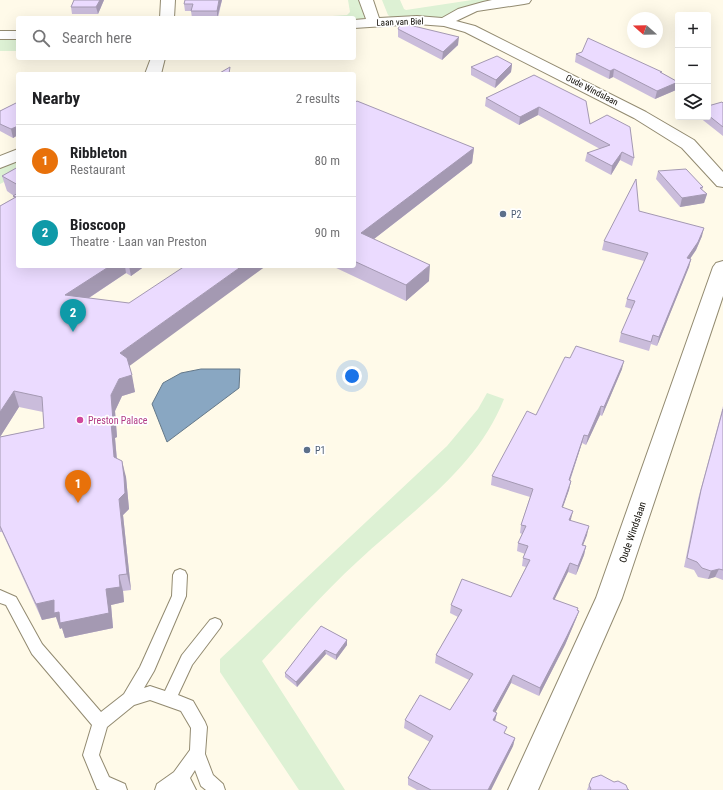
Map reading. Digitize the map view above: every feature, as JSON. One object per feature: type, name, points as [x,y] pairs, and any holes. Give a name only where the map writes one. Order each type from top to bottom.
[{"type":"street","points":[[167,16],[168,0]]},
{"type":"street","points":[[366,0],[374,23]]},
{"type":"street","points":[[445,22],[451,17],[470,9],[524,0]]},
{"type":"street","name":"Laan van Biel","points":[[356,24],[417,20],[445,22]]},
{"type":"street","name":"Oude Windslaan","points":[[445,22],[470,29],[640,114],[688,144],[723,182]]},
{"type":"street","points":[[0,35],[16,35]]},
{"type":"street","points":[[154,72],[158,60]]},
{"type":"street","points":[[0,163],[16,155]]},
{"type":"street","name":"Oude Windslaan","points":[[523,790],[609,598],[723,267]]},
{"type":"lane","points":[[119,790],[103,783],[91,755],[100,723],[129,699],[146,671],[179,596],[180,575]]},
{"type":"lane","points":[[1,596],[11,601],[37,649],[100,723]]},
{"type":"lane","points":[[170,699],[187,660],[215,624]]},
{"type":"lane","points":[[129,699],[150,693],[170,699],[187,706],[199,727],[198,752],[184,784],[163,790]]},
{"type":"lane","points":[[197,754],[207,780],[217,790]]},
{"type":"green space","points":[[348,0],[367,0],[368,21],[356,24],[356,16],[332,16],[347,15],[350,12]]},
{"type":"green space","points":[[382,0],[400,0],[404,9],[406,10],[472,0],[513,0],[444,18],[392,18],[388,15]]},
{"type":"green space","points":[[0,38],[16,38],[16,51],[0,51]]},
{"type":"green space","points":[[16,155],[16,176],[0,184],[0,164]]},
{"type":"green space","points":[[487,393],[504,399],[492,424],[477,447],[459,469],[440,488],[344,574],[262,661],[345,790],[299,790],[220,672],[220,659],[447,446],[478,409]]},
{"type":"water","points":[[201,369],[240,369],[239,388],[167,442],[152,404],[163,383],[181,373]]},
{"type":"building","points":[[74,0],[100,0],[96,7],[71,7]]},
{"type":"building","points":[[185,0],[219,0],[217,11],[191,11],[193,4],[184,4]]},
{"type":"building","points":[[401,23],[459,37],[443,52],[398,29]]},
{"type":"building","points":[[588,38],[662,72],[660,72],[675,80],[675,83],[657,91],[614,69],[610,71],[576,54],[582,52]]},
{"type":"building","points":[[497,56],[512,64],[496,80],[471,67]]},
{"type":"building","points":[[230,67],[229,72],[221,72]]},
{"type":"building","points":[[534,75],[586,101],[590,124],[607,115],[630,127],[634,158],[622,152],[612,166],[587,153],[610,145],[539,107],[520,117],[486,98]]},
{"type":"building","points":[[356,102],[474,148],[361,233],[430,265],[406,285],[356,262]]},
{"type":"building","points":[[16,103],[16,127],[11,129],[0,124],[0,111]]},
{"type":"building","points":[[723,103],[723,127],[711,117],[711,105]]},
{"type":"building","points":[[16,168],[16,184],[2,176]]},
{"type":"building","points":[[686,169],[703,187],[700,188],[707,194],[682,198],[658,171]]},
{"type":"building","points":[[636,179],[639,211],[704,228],[698,242],[687,258],[691,259],[659,337],[653,335],[651,342],[621,333],[635,301],[627,299],[648,253],[604,241]]},
{"type":"building","name":"Preston Palace","points":[[16,197],[16,268],[107,268],[65,295],[129,303],[182,268],[239,268],[120,353],[127,358],[132,375],[119,379],[111,395],[113,421],[111,422],[114,457],[122,461],[124,477],[125,493],[119,499],[127,574],[119,575],[120,587],[106,589],[109,613],[60,623],[59,612],[54,613],[54,600],[36,604],[0,526],[0,437],[44,428],[42,397],[14,391],[0,412],[0,206]]},
{"type":"building","points":[[576,346],[624,361],[604,407],[601,406],[588,436],[584,435],[562,507],[573,511],[569,520],[589,526],[582,545],[586,546],[578,566],[570,563],[553,599],[578,608],[577,610],[579,611],[540,688],[513,675],[493,711],[497,713],[493,720],[507,727],[504,733],[515,738],[488,790],[431,790],[408,778],[433,736],[405,720],[420,695],[450,710],[473,674],[436,655],[462,610],[451,605],[462,579],[511,597],[530,560],[523,558],[528,546],[518,543],[526,526],[521,525],[533,489],[492,476],[527,411],[536,415],[565,357],[570,358]]},
{"type":"building","points":[[723,409],[723,570],[719,569],[711,571],[702,568],[697,562],[687,558],[701,490]]},
{"type":"building","points":[[321,626],[347,640],[336,655],[325,650],[296,682],[285,673]]},
{"type":"building","points":[[601,775],[614,782],[618,781],[626,785],[628,790],[590,790],[589,785],[592,778]]},
{"type":"place","name":"P2","points":[[503,214]]},
{"type":"place","name":"Bioscoop","points":[[73,332]]},
{"type":"place","name":"Preston Palace","points":[[80,420]]},
{"type":"place","name":"P1","points":[[307,450]]},
{"type":"place","name":"Ribbleton","points":[[78,503]]}]
